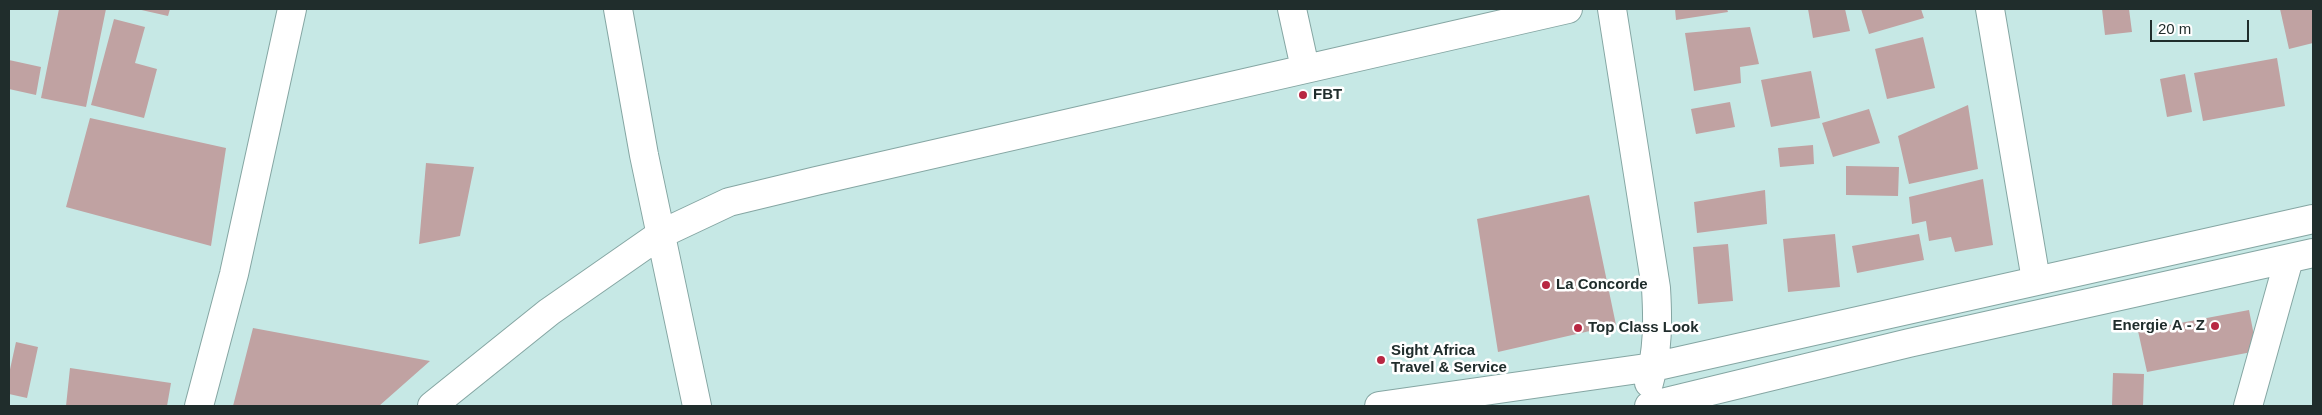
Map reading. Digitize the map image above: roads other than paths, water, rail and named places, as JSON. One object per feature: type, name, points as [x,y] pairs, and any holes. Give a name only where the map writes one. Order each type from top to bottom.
[{"type":"street","points":[[199,406],[234,274],[292,9]]},
{"type":"street","points":[[618,9],[644,155],[697,406]]},
{"type":"street","points":[[1292,9],[1305,68]]},
{"type":"street","points":[[432,406],[549,312],[661,234],[729,202],[1568,9]]},
{"type":"street","points":[[1612,9],[1656,288],[1659,326],[1653,367],[1642,406]]},
{"type":"street","points":[[1990,9],[2036,280]]},
{"type":"street","points":[[1379,406],[1653,367],[2313,219]]},
{"type":"street","points":[[1649,406],[1909,343],[2301,256]]},
{"type":"street","points":[[2248,406],[2301,256]]},
{"type":"place","name":"FBT","points":[[1303,95]]},
{"type":"place","name":"La Concorde","points":[[1546,285]]},
{"type":"place","name":"Energie A - Z","points":[[2215,326]]},
{"type":"place","name":"Top Class Look","points":[[1578,328]]},
{"type":"place","name":"Sight Africa Travel & Service","points":[[1381,360]]}]
